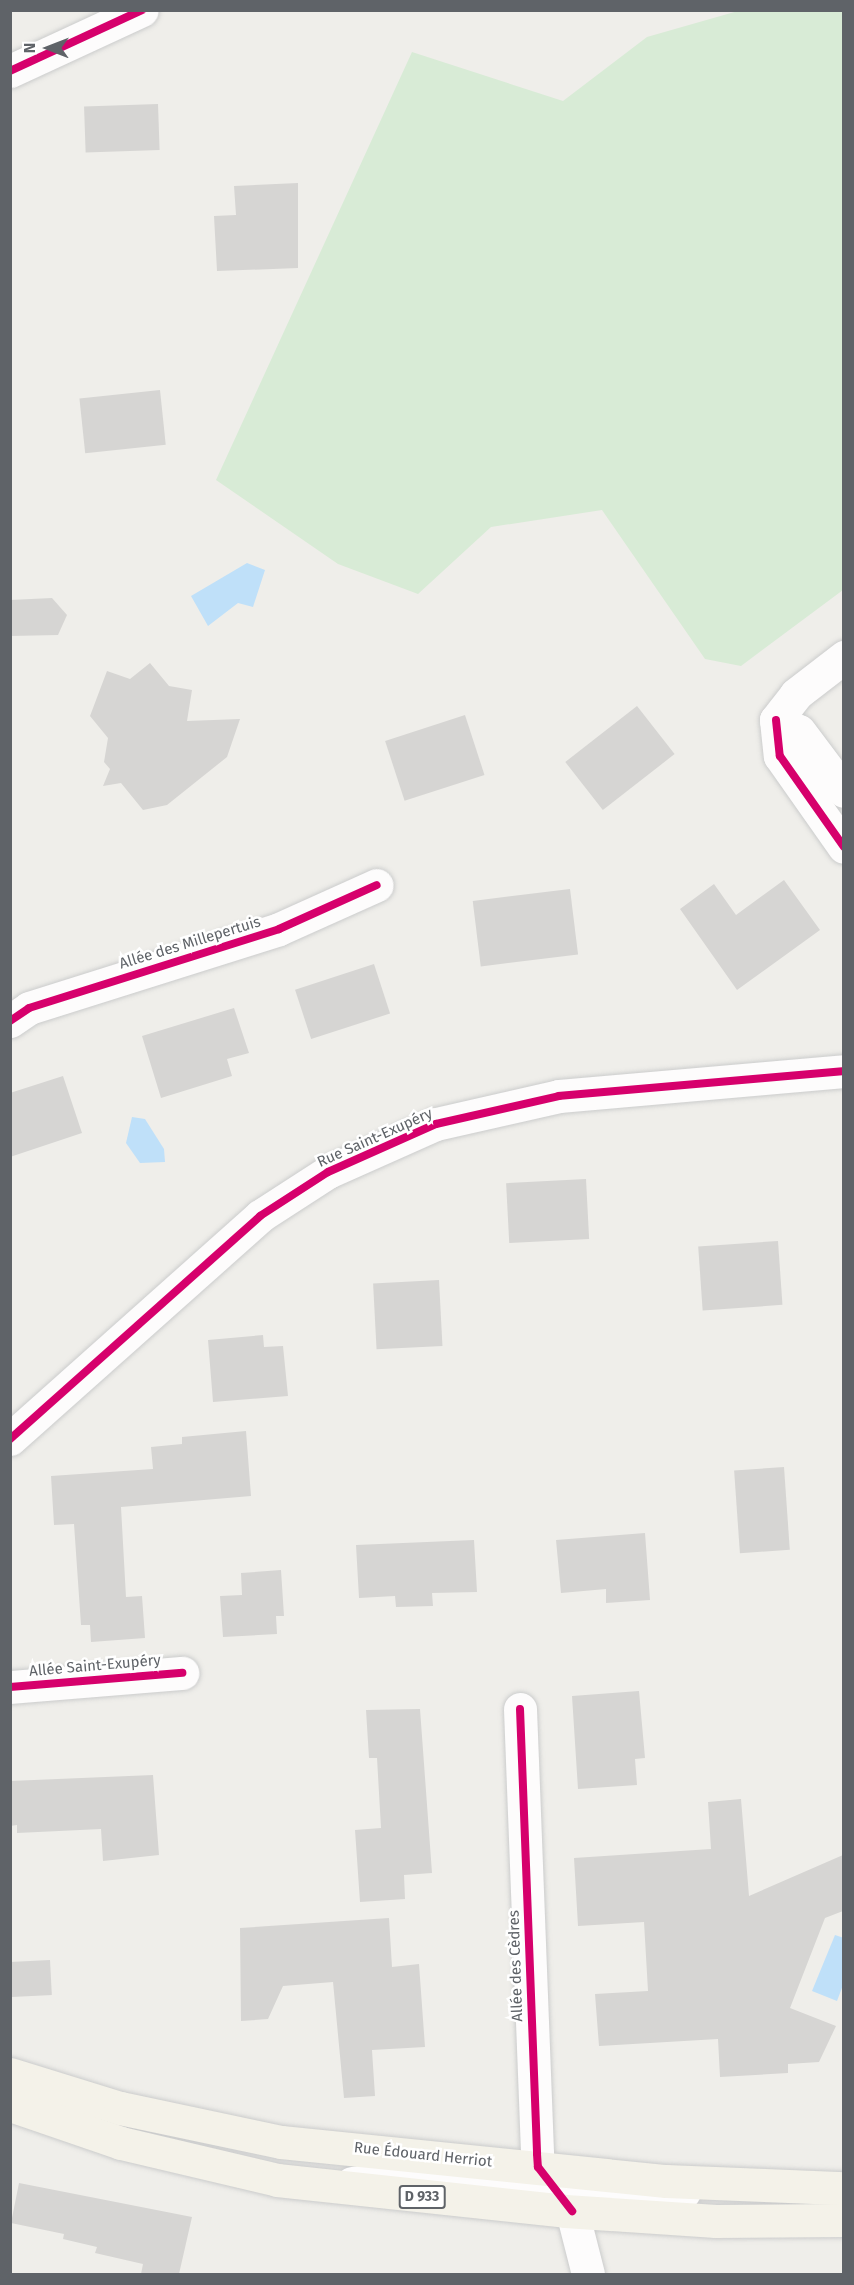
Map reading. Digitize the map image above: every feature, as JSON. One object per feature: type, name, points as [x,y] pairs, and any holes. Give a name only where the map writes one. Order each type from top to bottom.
[{"type":"main road","name":"Rue Édouard Herriot","points":[[10,2074],[120,2108],[281,2142],[711,2183],[843,2188]]},
{"type":"main road","name":"D 933","points":[[10,2105],[177,2158],[333,2187],[572,2211],[716,2221],[843,2220]]},
{"type":"street","points":[[10,71],[142,10]]},
{"type":"street","points":[[843,657],[796,694],[776,720],[780,756],[843,847]]},
{"type":"street","points":[[776,720],[799,731],[843,791]]},
{"type":"street","name":"Allée des Millepertuis","points":[[10,1021],[29,1008],[279,929],[376,885]]},
{"type":"street","name":"Rue Saint-Exupéry","points":[[10,1439],[260,1216],[328,1172],[436,1124],[559,1096],[843,1071]]},
{"type":"street","name":"Allée Saint-Exupéry","points":[[10,1687],[182,1673]]},
{"type":"street","name":"Allée des Cèdres","points":[[520,1708],[538,2167]]},
{"type":"street","points":[[333,2187],[405,2175],[519,2189],[532,2187],[538,2167]]},
{"type":"street","points":[[538,2167],[572,2211],[588,2274]]},
{"type":"street","points":[[572,2211],[586,2193],[664,2195],[711,2183]]},
{"type":"green space","points":[[738,11],[843,11],[843,590],[741,666],[705,659],[602,510],[491,527],[418,594],[338,564],[216,480],[412,52],[563,101],[647,37]]},
{"type":"water","points":[[247,563],[265,570],[253,607],[238,603],[208,626],[191,596]]},
{"type":"water","points":[[132,1117],[145,1119],[164,1149],[165,1162],[140,1163],[126,1143]]},
{"type":"water","points":[[835,1935],[844,1938],[843,1985],[837,2001],[812,1991]]},
{"type":"building","points":[[158,104],[160,150],[86,153],[84,107]]},
{"type":"building","points":[[298,183],[298,268],[217,271],[214,216],[236,215],[234,186]]},
{"type":"building","points":[[160,390],[166,445],[85,453],[79,398]]},
{"type":"building","points":[[52,598],[67,615],[58,635],[10,636],[10,600]]},
{"type":"building","points":[[150,663],[169,686],[192,690],[187,721],[240,719],[227,757],[167,805],[143,810],[121,783],[103,786],[110,769],[104,762],[108,738],[90,716],[107,671],[130,679]]},
{"type":"building","points":[[637,706],[675,754],[603,810],[565,762]]},
{"type":"building","points":[[465,715],[484,775],[405,801],[385,741]]},
{"type":"building","points":[[784,880],[820,930],[737,990],[680,909],[714,884],[736,915]]},
{"type":"building","points":[[570,889],[578,955],[481,966],[473,901]]},
{"type":"building","points":[[374,964],[390,1013],[311,1039],[295,990]]},
{"type":"building","points":[[234,1008],[249,1053],[227,1059],[232,1076],[161,1098],[142,1036]]},
{"type":"building","points":[[63,1076],[82,1133],[10,1157],[10,1093]]},
{"type":"building","points":[[586,1179],[589,1239],[509,1243],[506,1183]]},
{"type":"building","points":[[778,1241],[782,1305],[703,1310],[698,1247]]},
{"type":"building","points":[[439,1280],[442,1346],[377,1349],[373,1283]]},
{"type":"building","points":[[263,1335],[264,1347],[283,1346],[288,1396],[213,1402],[208,1340]]},
{"type":"building","points":[[246,1431],[251,1496],[121,1507],[126,1597],[142,1596],[145,1638],[91,1642],[90,1625],[81,1625],[74,1524],[54,1525],[51,1476],[153,1469],[151,1447],[182,1444],[182,1437]]},
{"type":"building","points":[[784,1467],[790,1550],[740,1553],[734,1470]]},
{"type":"building","points":[[645,1533],[650,1600],[606,1603],[606,1589],[561,1593],[556,1540]]},
{"type":"building","points":[[474,1540],[477,1592],[432,1593],[433,1606],[396,1607],[395,1596],[359,1598],[356,1545]]},
{"type":"building","points":[[281,1570],[284,1616],[276,1616],[277,1634],[223,1637],[220,1596],[242,1595],[241,1573]]},
{"type":"building","points":[[639,1691],[645,1758],[635,1759],[637,1785],[578,1789],[572,1696]]},
{"type":"building","points":[[420,1709],[432,1873],[404,1875],[405,1899],[360,1902],[355,1830],[381,1828],[377,1758],[369,1758],[366,1710]]},
{"type":"building","points":[[153,1775],[159,1855],[103,1861],[101,1829],[17,1833],[17,1825],[10,1826],[10,1781]]},
{"type":"building","points":[[741,1799],[749,1896],[843,1855],[843,1911],[825,1918],[790,2008],[836,2026],[819,2062],[788,2064],[788,2073],[720,2077],[718,2039],[599,2046],[595,1994],[648,1991],[644,1922],[578,1926],[574,1858],[711,1849],[708,1802]]},
{"type":"building","points":[[389,1918],[392,1967],[419,1964],[425,2047],[372,2050],[375,2096],[344,2098],[333,1982],[283,1986],[268,2019],[241,2021],[240,1928]]},
{"type":"building","points":[[50,1960],[52,1995],[12,1997],[10,1962]]},
{"type":"building","points":[[19,2183],[192,2217],[179,2274],[141,2274],[143,2264],[95,2253],[97,2247],[63,2239],[64,2234],[11,2223]]},
{"type":"cycle path","points":[[10,71],[142,10]]},
{"type":"cycle path","points":[[776,720],[780,756],[844,847]]},
{"type":"cycle path","points":[[10,1021],[29,1008],[279,929],[377,885]]},
{"type":"cycle path","points":[[10,1439],[260,1216],[328,1172],[436,1124],[559,1096],[844,1071]]},
{"type":"cycle path","points":[[10,1687],[182,1673]]},
{"type":"cycle path","points":[[520,1709],[538,2167],[572,2211]]}]
